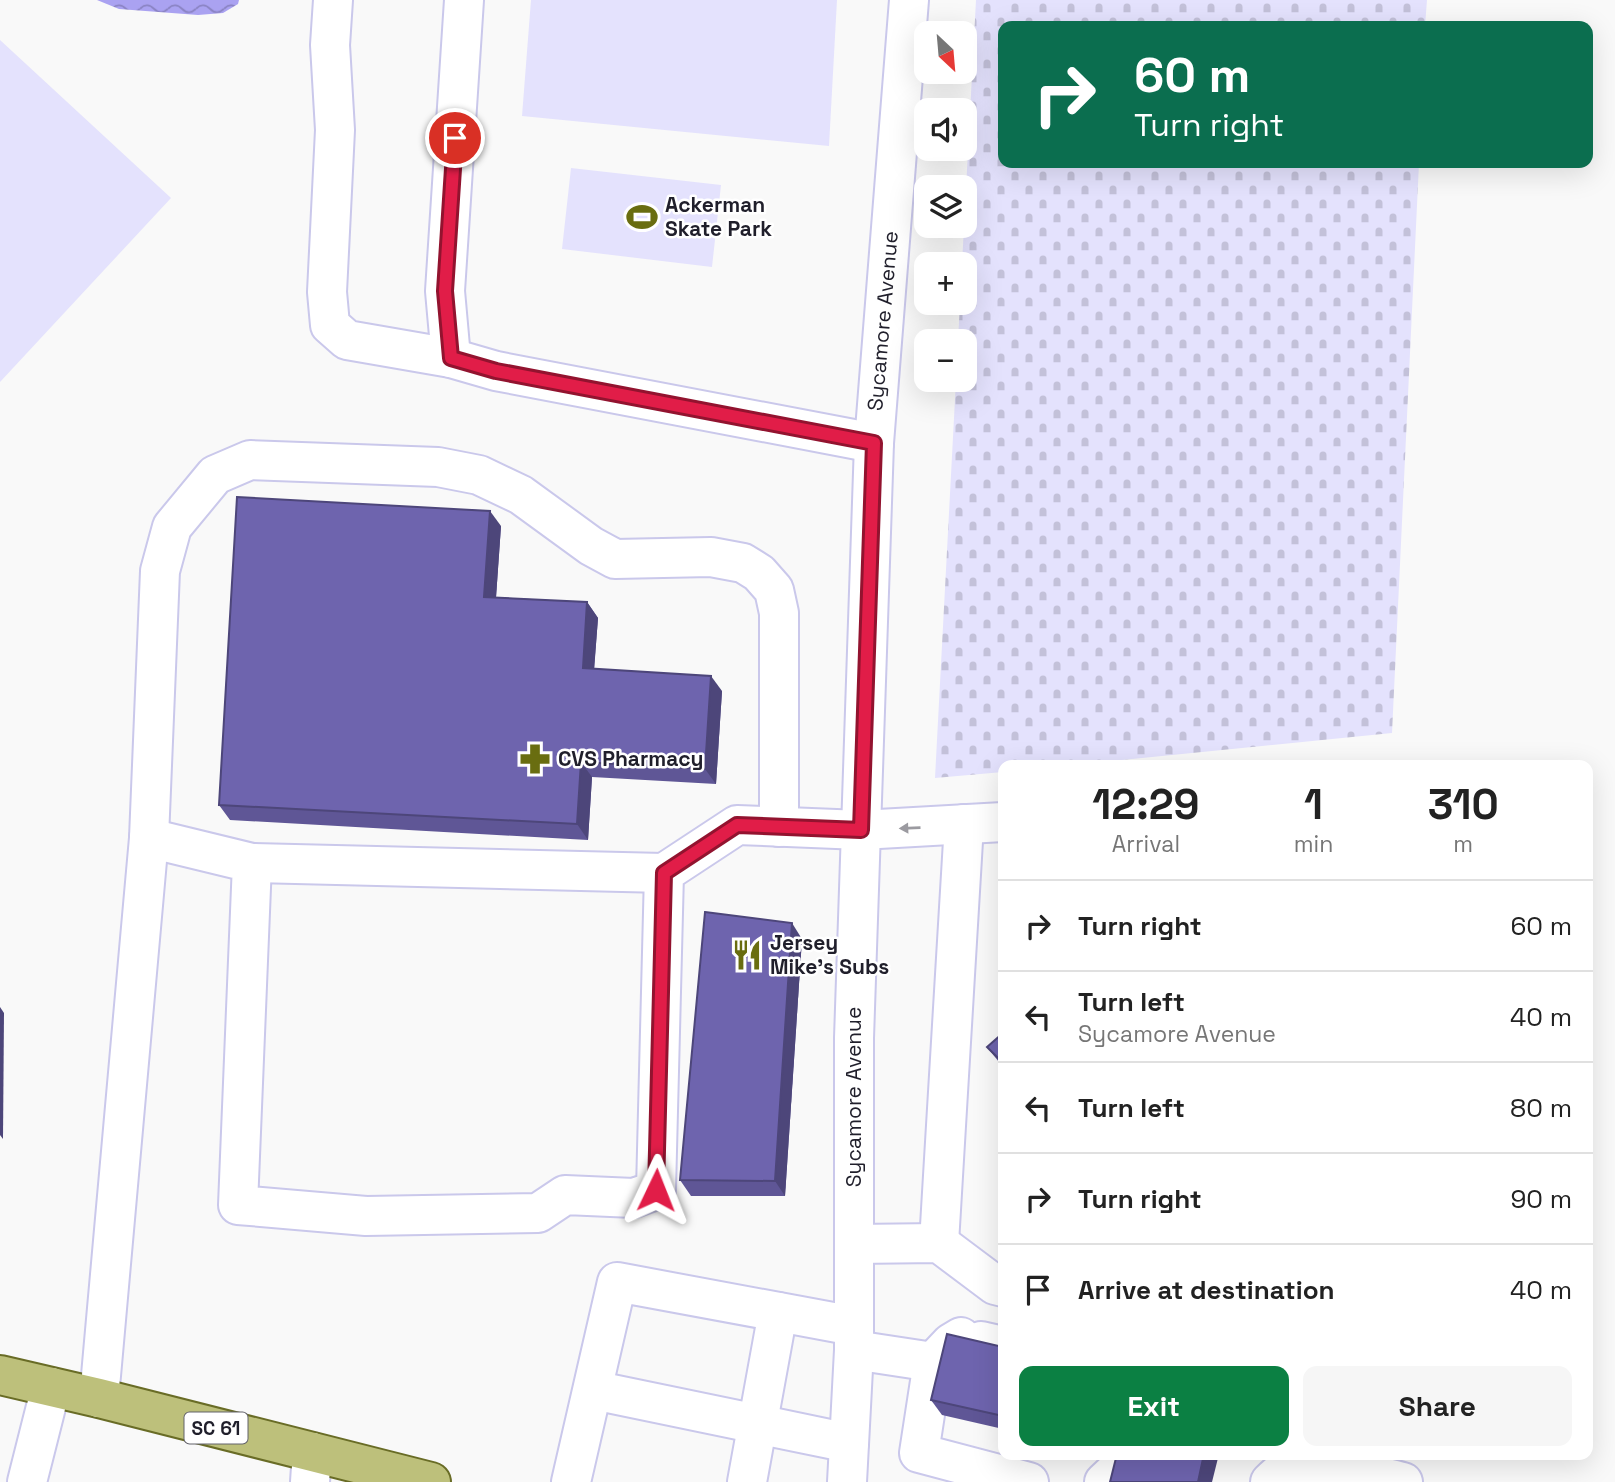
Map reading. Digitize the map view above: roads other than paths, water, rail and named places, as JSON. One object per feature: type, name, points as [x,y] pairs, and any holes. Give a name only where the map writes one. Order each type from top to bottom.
[{"type":"main road","name":"SC 61","points":[[0,1375],[99,1398],[311,1467],[431,1482]]},
{"type":"street","points":[[333,0],[330,46],[335,130],[327,292],[330,325],[347,340],[451,358],[496,371],[874,443]]},
{"type":"street","points":[[451,358],[445,291],[464,0]]},
{"type":"street","name":"Sycamore Avenue","points":[[847,1482],[854,1338],[853,1038],[874,443],[909,0]]},
{"type":"street","points":[[99,1398],[149,838],[160,571],[172,527],[215,475],[250,460],[438,467],[479,475],[521,495],[592,546],[615,559],[711,557],[743,563],[759,573],[774,590],[779,613],[779,827]]},
{"type":"street","points":[[149,838],[252,863],[664,873],[737,825],[861,830],[998,822]]},
{"type":"street","points":[[939,1243],[964,824]]},
{"type":"street","points":[[252,863],[238,1205],[366,1216],[538,1213],[565,1195],[634,1198],[656,1190],[664,873]]},
{"type":"street","points":[[854,1244],[939,1243],[998,1286]]},
{"type":"street","points":[[571,1482],[617,1282],[778,1312],[933,1362]]},
{"type":"street","points":[[747,1482],[778,1312]]},
{"type":"street","points":[[982,1341],[951,1343],[933,1362],[919,1453],[1029,1482]]},
{"type":"street","points":[[27,1482],[51,1387]]},
{"type":"street","points":[[593,1390],[849,1443]]},
{"type":"street","points":[[1104,1482],[1121,1467],[1122,1460]]},
{"type":"street","points":[[1270,1482],[1280,1471],[1299,1465],[1330,1467],[1403,1482]]},
{"type":"water","points":[[97,0],[239,0],[238,4],[223,13],[198,15],[119,9]]},
{"type":"place","name":"Ackerman Skate Park","points":[[642,217]]},
{"type":"place","name":"CVS Pharmacy","points":[[535,759]]},
{"type":"place","name":"Jersey Mike's Subs","points":[[747,955]]}]
